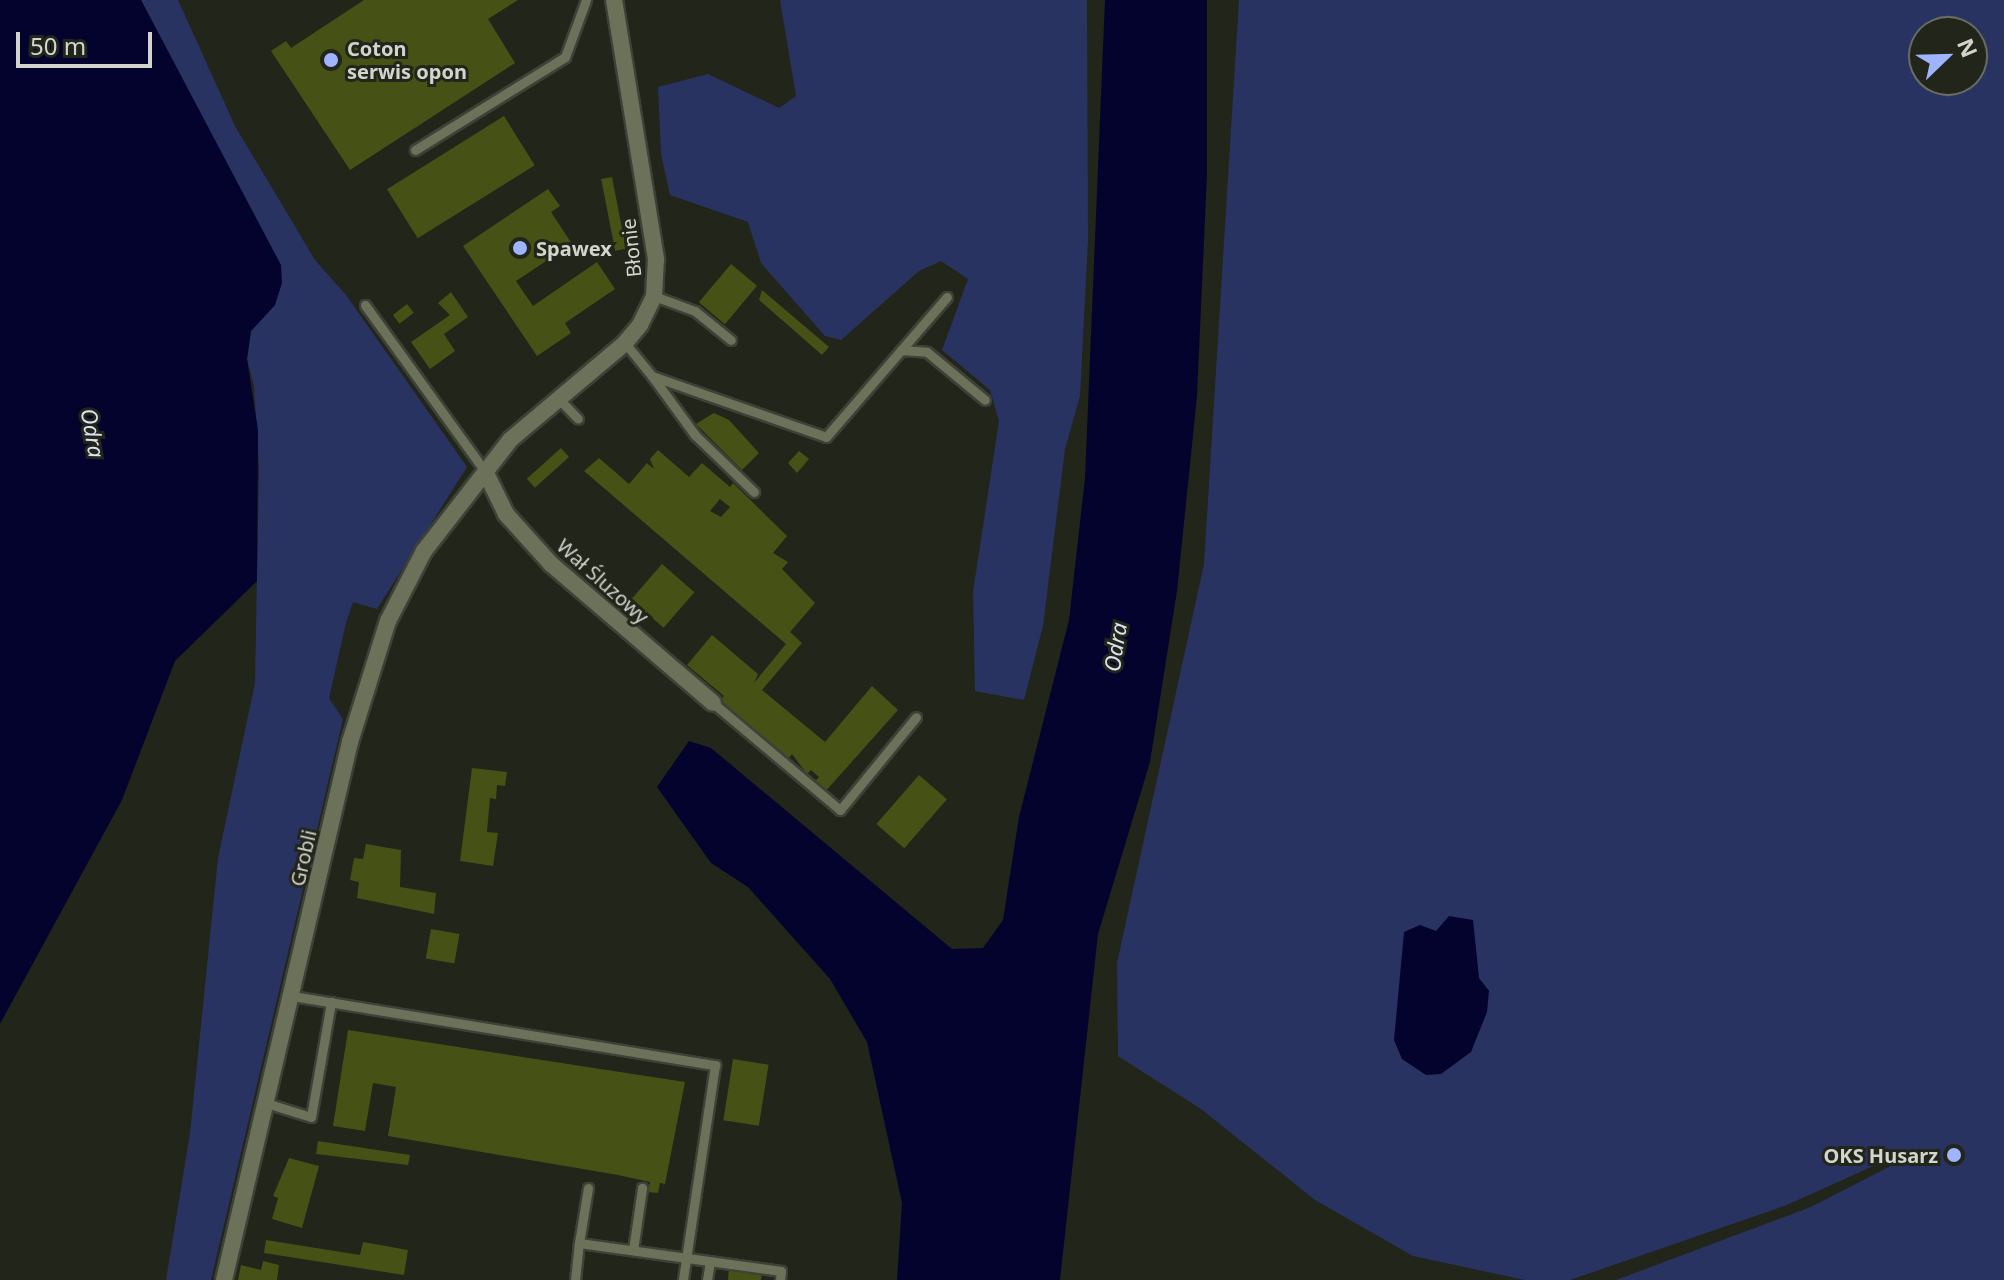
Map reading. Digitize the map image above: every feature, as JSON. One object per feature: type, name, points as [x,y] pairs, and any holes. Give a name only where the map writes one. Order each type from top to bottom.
[{"type":"street","name":"Błonie","points":[[486,473],[510,440],[557,397],[625,343],[640,325],[654,296],[656,259],[614,0]]},
{"type":"street","name":"Wał Śluzowy","points":[[486,473],[506,514],[551,564],[713,703]]},
{"type":"street","name":"Grobli","points":[[224,1280],[350,742],[388,621],[424,551],[486,473]]},
{"type":"lane","points":[[415,150],[565,57],[586,0]]},
{"type":"lane","points":[[654,296],[695,311],[731,340]]},
{"type":"lane","points":[[652,376],[826,437],[947,297]]},
{"type":"lane","points":[[365,305],[486,473]]},
{"type":"lane","points":[[625,343],[695,435],[754,492]]},
{"type":"lane","points":[[901,350],[927,352],[985,400]]},
{"type":"lane","points":[[557,397],[578,419]]},
{"type":"lane","points":[[713,703],[840,810],[916,717]]},
{"type":"lane","points":[[292,996],[715,1065],[683,1280]]},
{"type":"lane","points":[[266,1103],[311,1117],[331,1002]]},
{"type":"lane","points":[[575,1280],[588,1188]]},
{"type":"lane","points":[[633,1250],[642,1188]]},
{"type":"lane","points":[[579,1243],[781,1271],[780,1280]]},
{"type":"lane","points":[[707,1280],[710,1261]]},
{"type":"shaded area","points":[[141,0],[178,0],[235,126],[315,260],[346,295],[467,467],[377,609],[353,602],[346,623],[329,698],[343,719],[211,1280],[166,1280],[190,1133],[218,858],[255,683],[259,466],[254,386],[247,359],[251,331],[275,305],[280,264]]},
{"type":"shaded area","points":[[780,0],[1087,0],[1088,240],[1080,396],[1065,449],[1043,626],[1024,700],[975,691],[973,592],[999,421],[990,390],[942,350],[968,279],[941,261],[919,271],[841,340],[825,336],[761,263],[748,222],[670,195],[661,154],[658,87],[708,74],[779,108],[796,96]]},
{"type":"shaded area","points":[[1239,0],[2004,0],[2004,1280],[1616,1280],[1811,1207],[1904,1159],[1904,1152],[1787,1205],[1570,1280],[1525,1280],[1413,1256],[1315,1200],[1201,1109],[1118,1056],[1117,963],[1204,564]]},
{"type":"water","name":"Odra","points":[[0,0],[141,0],[281,265],[282,283],[275,305],[251,331],[247,359],[258,430],[257,581],[175,661],[122,800],[0,1024]]},
{"type":"water","name":"Odra","points":[[1105,0],[1207,0],[1207,174],[1197,396],[1177,591],[1150,762],[1098,934],[1060,1280],[897,1280],[902,1203],[867,1042],[830,979],[748,887],[711,863],[657,787],[689,741],[711,748],[952,949],[983,948],[1003,920],[1019,817],[1069,620],[1085,478]]},
{"type":"water","points":[[1449,916],[1473,920],[1479,978],[1489,991],[1487,1012],[1471,1052],[1441,1074],[1426,1075],[1402,1059],[1394,1040],[1404,932],[1420,925],[1436,931]]},
{"type":"building","points":[[364,0],[518,0],[488,19],[515,63],[350,170],[271,51],[286,41],[291,48]]},
{"type":"building","points":[[504,116],[535,165],[418,238],[387,189]]},
{"type":"building","points":[[612,177],[626,249],[615,251],[601,179]]},
{"type":"building","points":[[548,189],[560,206],[551,212],[572,244],[516,281],[533,306],[597,262],[615,289],[565,323],[571,333],[537,356],[463,246]]},
{"type":"building","points":[[731,264],[757,286],[725,324],[699,302]]},
{"type":"building","points":[[762,290],[829,347],[822,355],[759,300]]},
{"type":"building","points":[[451,292],[468,317],[444,334],[455,351],[430,369],[411,342],[450,315],[438,303]]},
{"type":"building","points":[[407,304],[414,313],[400,324],[393,315]]},
{"type":"building","points":[[714,413],[729,420],[759,453],[742,470],[696,424]]},
{"type":"building","points":[[561,448],[569,457],[535,488],[527,479]]},
{"type":"building","points":[[658,450],[689,477],[702,463],[730,487],[733,483],[787,536],[773,553],[788,562],[782,569],[815,603],[790,632],[802,643],[762,690],[825,742],[872,686],[898,710],[824,793],[813,784],[819,777],[811,770],[807,774],[792,754],[788,759],[720,701],[724,696],[687,665],[712,635],[758,674],[754,683],[786,644],[584,471],[599,458],[629,484],[647,463],[654,469],[650,459]],"holes":[[[720,499],[730,507],[721,517],[710,511]]]},
{"type":"building","points":[[799,451],[809,459],[797,473],[788,463]]},
{"type":"building","points":[[662,564],[694,592],[664,628],[631,599]]},
{"type":"building","points":[[472,768],[507,772],[505,786],[497,785],[496,799],[490,798],[487,832],[498,833],[493,866],[460,861]]},
{"type":"building","points":[[919,775],[947,799],[904,848],[876,824]]},
{"type":"building","points":[[366,844],[401,850],[400,887],[436,893],[434,914],[357,898],[359,882],[350,880],[354,858],[363,859]]},
{"type":"building","points":[[431,929],[460,934],[454,964],[426,959]]},
{"type":"building","points":[[348,1030],[685,1082],[665,1184],[660,1183],[658,1193],[648,1192],[650,1182],[618,1175],[388,1136],[396,1087],[373,1083],[365,1131],[333,1126]]},
{"type":"building","points":[[733,1059],[769,1065],[759,1126],[723,1120]]},
{"type":"building","points":[[318,1141],[410,1155],[408,1165],[316,1154]]},
{"type":"building","points":[[289,1158],[319,1166],[302,1228],[272,1219],[278,1198],[273,1196]]},
{"type":"building","points":[[266,1240],[360,1255],[363,1242],[408,1250],[404,1275],[264,1253]]},
{"type":"building","points":[[263,1261],[279,1265],[277,1280],[238,1280],[241,1265],[261,1270]]},
{"type":"building","points":[[729,1267],[762,1272],[761,1280],[728,1280]]},
{"type":"place","name":"Coton serwis opon","points":[[331,60]]},
{"type":"place","name":"Spawex","points":[[520,248]]},
{"type":"place","name":"OKS Husarz","points":[[1954,1155]]}]
